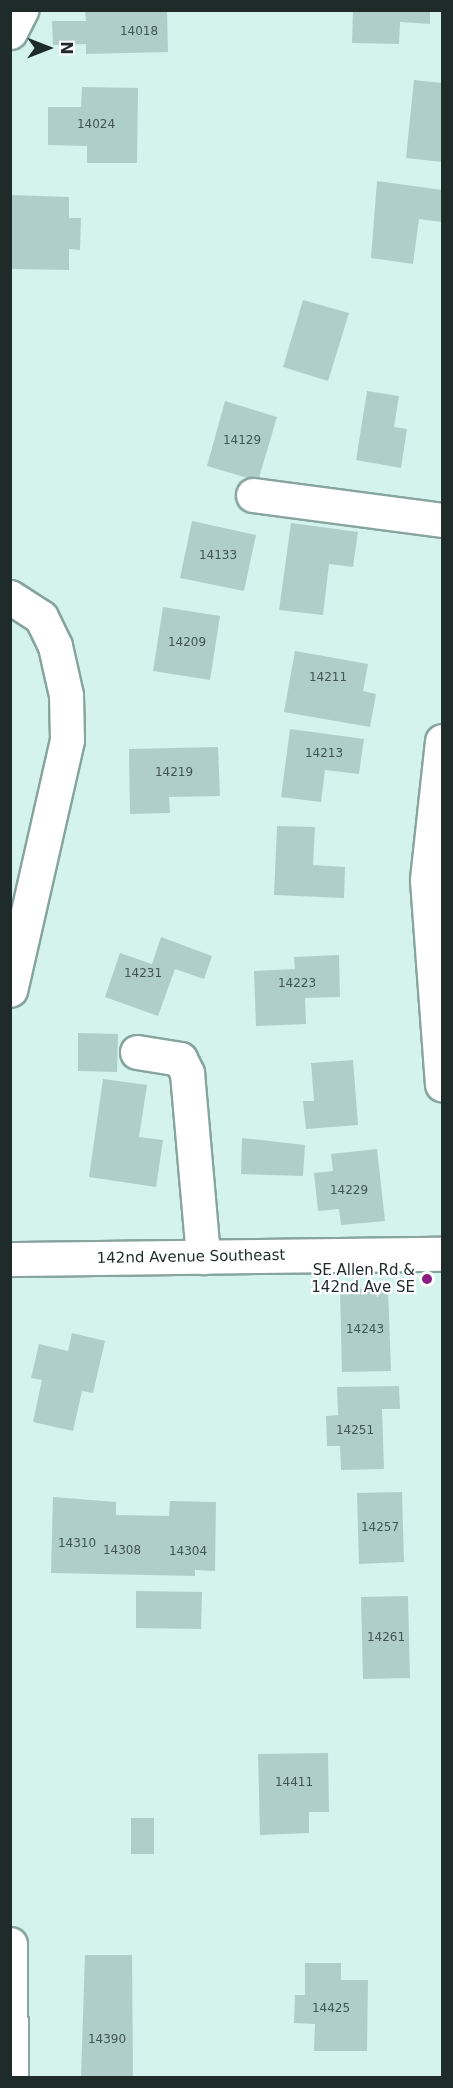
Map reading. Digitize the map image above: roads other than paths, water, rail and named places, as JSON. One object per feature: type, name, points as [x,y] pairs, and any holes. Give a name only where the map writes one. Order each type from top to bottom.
[{"type":"street","points":[[10,32],[21,10]]},
{"type":"street","points":[[253,495],[442,520]]},
{"type":"street","points":[[10,597],[40,617],[55,646],[66,695],[67,740],[10,990]]},
{"type":"street","points":[[442,741],[427,891],[442,1083]]},
{"type":"street","points":[[137,1052],[180,1059],[187,1073],[203,1257]]},
{"type":"street","name":"142nd Avenue Southeast","points":[[10,1259],[442,1254]]},
{"type":"street","points":[[10,1944],[10,2078]]},
{"type":"place","name":"SE Allen Rd & 142nd Ave SE","points":[[427,1279]]}]
